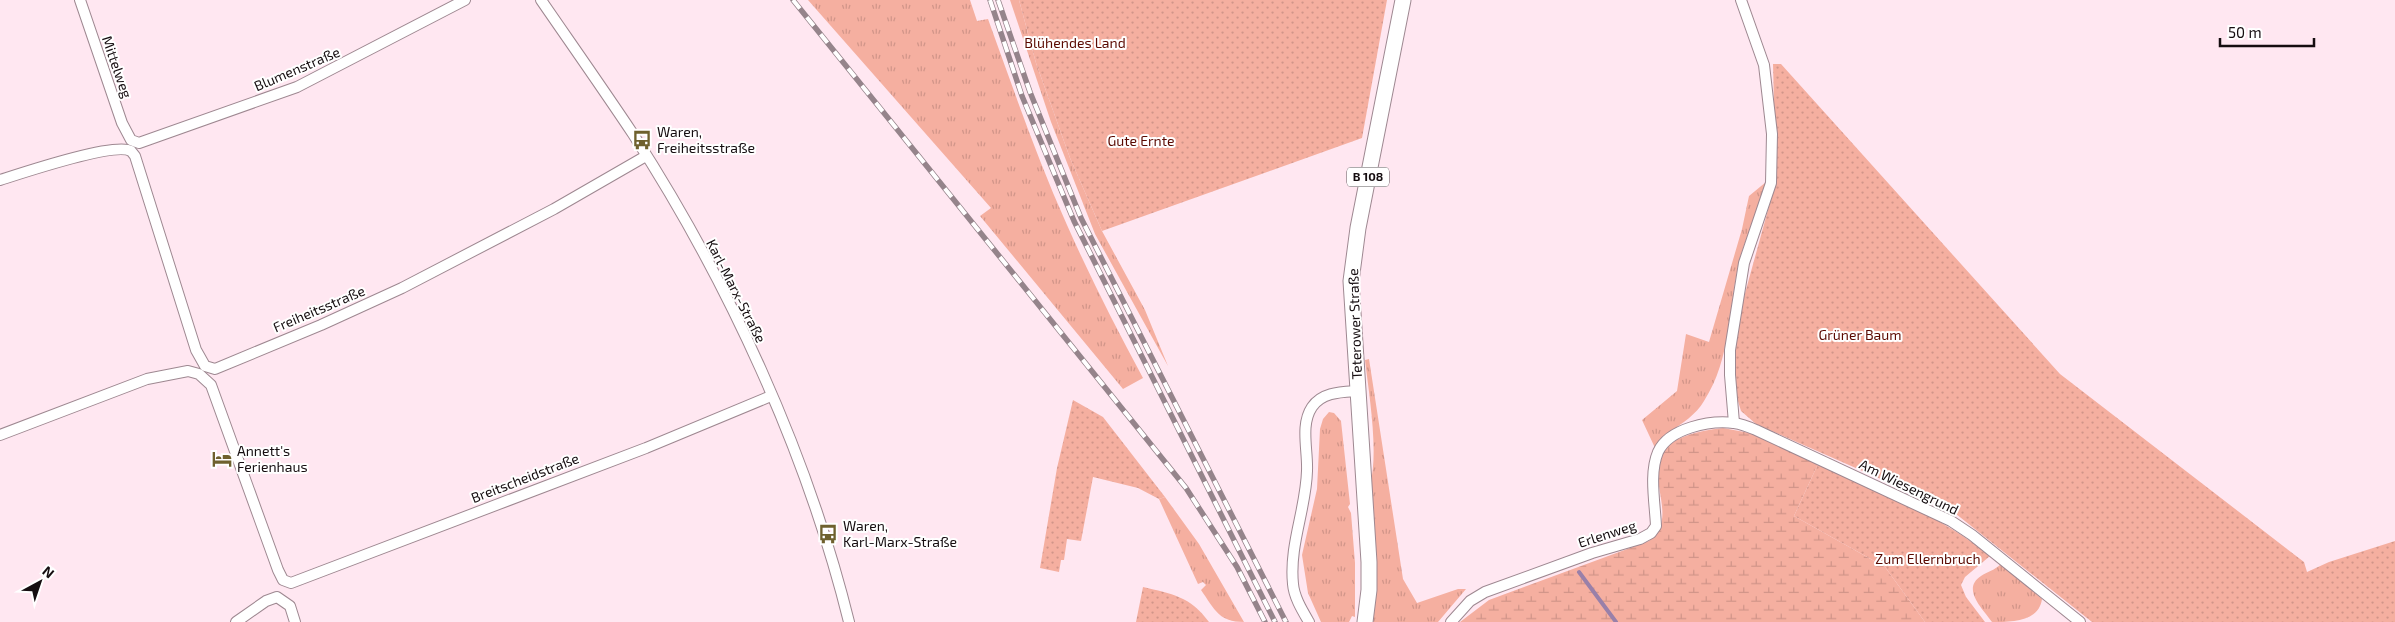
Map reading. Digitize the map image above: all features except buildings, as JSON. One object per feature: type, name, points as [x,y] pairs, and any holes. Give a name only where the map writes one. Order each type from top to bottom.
[{"type":"main road","name":"Teterower Straße","points":[[1365,622],[1369,590],[1369,562],[1350,392],[1354,255],[1403,0]]},
{"type":"street","name":"Mittelweg","points":[[80,0],[130,145]]},
{"type":"street","name":"Blumenstraße","points":[[0,180],[79,157],[141,143],[297,87],[464,0]]},
{"type":"street","name":"Karl-Marx-Straße","points":[[542,0],[646,156],[733,314],[771,396],[808,484],[848,622]]},
{"type":"street","points":[[1734,423],[1730,355],[1744,263],[1770,183],[1772,134],[1764,65],[1741,0]]},
{"type":"street","name":"Freiheitsstraße","points":[[130,145],[196,350],[205,366],[216,369],[321,325],[402,288],[533,221],[646,156]]},
{"type":"street","name":"Breitscheidstraße","points":[[0,435],[147,379],[188,372],[199,374],[211,385],[278,570],[288,583],[296,582],[646,448],[771,396]]},
{"type":"street","points":[[1309,622],[1296,596],[1292,572],[1293,553],[1307,471],[1307,420],[1314,405],[1319,400],[1332,394],[1350,392]]},
{"type":"street","name":"Erlenweg","points":[[1451,622],[1470,601],[1485,592],[1576,558],[1640,539],[1651,533],[1656,526],[1655,462],[1664,443],[1681,432],[1700,426],[1734,423]]},
{"type":"street","name":"Am Wiesengrund","points":[[1734,423],[1756,430],[1951,521],[1972,535],[2080,622]]},
{"type":"street","points":[[236,622],[270,599],[280,598],[290,606],[295,622]]},
{"type":"green space","points":[[808,0],[970,0],[977,21],[988,19],[1056,200],[1094,283],[1143,378],[1123,389],[980,216],[991,208]]},
{"type":"green space","points":[[1010,0],[1019,0],[1036,63],[1070,158],[1102,231],[1145,310],[1168,366],[1095,234],[1051,122]]},
{"type":"green space","name":"Gute Ernte","points":[[1019,0],[1387,0],[1362,138],[1102,231],[1070,158],[1036,63]]},
{"type":"green space","name":"Grüner Baum","points":[[1773,64],[1781,64],[2060,374],[2304,562],[2307,572],[2329,562],[2395,541],[2395,622],[2092,622],[1951,510],[1756,424],[1741,411],[1737,398],[1733,351],[1739,315],[1776,181]]},
{"type":"green space","points":[[1766,182],[1761,202],[1740,258],[1725,350],[1720,367],[1704,401],[1697,410],[1662,440],[1656,450],[1642,420],[1677,391],[1686,334],[1709,342],[1742,229],[1749,196]]},
{"type":"green space","points":[[1369,359],[1403,579],[1417,603],[1458,589],[1466,589],[1438,622],[1373,622],[1376,571],[1370,485],[1374,456],[1371,406],[1365,360]]},
{"type":"green space","points":[[1073,400],[1103,417],[1165,497],[1159,499],[1138,488],[1093,477],[1081,541],[1067,539],[1064,560],[1061,560],[1059,572],[1040,568],[1057,468]]},
{"type":"green space","points":[[1329,412],[1334,413],[1341,421],[1350,504],[1348,507],[1351,513],[1355,563],[1355,617],[1352,616],[1349,622],[1321,622],[1308,593],[1302,555],[1317,489],[1320,429],[1323,419]]},
{"type":"green space","points":[[1723,428],[1755,434],[1818,464],[1794,516],[1885,567],[1925,622],[1460,622],[1489,600],[1649,541],[1660,527],[1662,512],[1658,477],[1659,461],[1667,447],[1687,435]]},
{"type":"green space","name":"Zum Ellernbruch","points":[[1818,464],[1929,516],[1971,541],[1990,556],[1965,577],[1961,585],[1966,597],[1985,622],[1925,622],[1885,567],[1794,516]]},
{"type":"green space","points":[[1165,497],[1199,544],[1244,622],[1229,620],[1218,614],[1201,590],[1206,585],[1203,582],[1198,584],[1159,499]]},
{"type":"green space","points":[[2001,564],[2042,599],[2040,607],[2030,616],[2015,621],[1992,622],[1979,605],[1973,593],[1975,581]]},
{"type":"green space","points":[[1143,587],[1180,597],[1202,613],[1209,622],[1136,622]]},
{"type":"waterway","points":[[1579,572],[1616,622]]},
{"type":"railway","points":[[793,0],[1186,488],[1237,567],[1265,622]]},
{"type":"railway","points":[[990,0],[1022,96],[1074,221],[1275,622]]},
{"type":"railway","points":[[998,0],[1030,92],[1081,218],[1286,622]]},
{"type":"place","name":"Waren, Freiheitsstraße","points":[[642,140]]},
{"type":"place","name":"Annett's Ferienhaus","points":[[222,459]]},
{"type":"place","name":"Waren, Karl-Marx-Straße","points":[[828,534]]},
{"type":"park label","name":"Blühendes Land","points":[[1075,43]]}]
